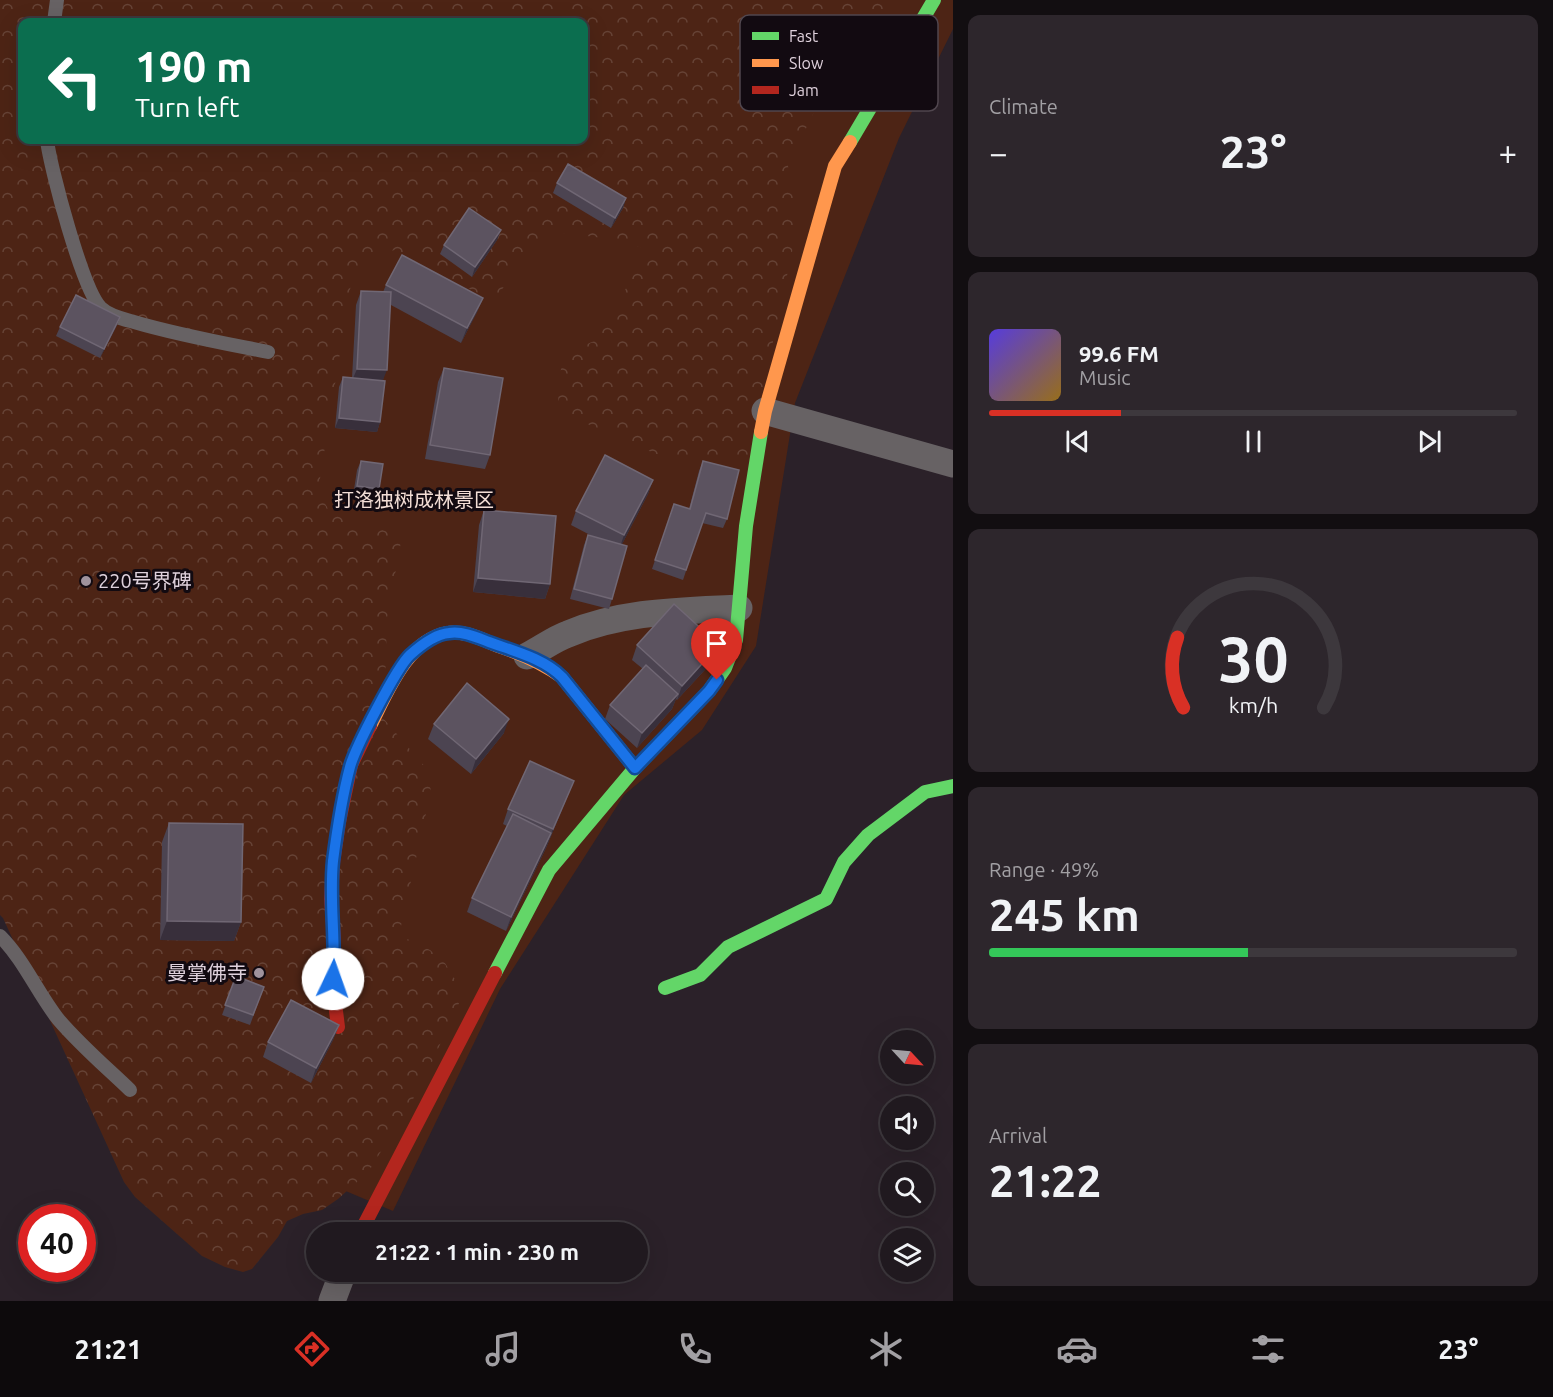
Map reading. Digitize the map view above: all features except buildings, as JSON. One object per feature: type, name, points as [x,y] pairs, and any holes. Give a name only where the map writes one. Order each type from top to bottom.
[{"type":"street","points":[[925,15],[934,0]]},
{"type":"street","points":[[366,1222],[549,870],[635,768],[709,691],[725,668],[736,640],[746,526],[765,411],[835,166],[868,111]]},
{"type":"street","points":[[765,411],[953,464]]},
{"type":"street","points":[[527,656],[567,634],[611,619],[673,611],[739,608]]},
{"type":"street","points":[[338,1027],[333,979],[334,939],[331,899],[333,862],[346,784],[354,757],[395,676],[409,656],[433,638],[448,633],[467,634],[527,656],[549,667],[562,677],[635,768]]},
{"type":"street","points":[[665,988],[700,975],[728,947],[826,899],[844,862],[868,835],[925,792],[953,786]]},
{"type":"street","points":[[332,1301],[339,1282]]},
{"type":"lane","points":[[55,18],[57,0]]},
{"type":"lane","points":[[48,144],[77,256],[91,291],[101,308],[118,317],[154,328],[268,352]]},
{"type":"lane","points":[[0,936],[17,956],[58,1018],[87,1050],[130,1090]]},
{"type":"green space","name":"打洛独树成林景区","points":[[0,0],[904,0],[896,15],[740,15],[740,111],[814,111],[788,166],[798,224],[748,459],[656,454],[560,412],[559,382],[567,352],[597,340],[648,249],[603,238],[547,231],[493,301],[394,250],[353,271],[318,491],[331,514],[402,536],[387,619],[384,719],[426,768],[431,791],[399,935],[430,950],[445,963],[456,981],[460,1001],[421,1086],[369,1171],[322,1210],[303,1214],[287,1221],[278,1237],[252,1269],[243,1272],[225,1267],[202,1256],[135,1197],[124,1182],[0,915]]},
{"type":"green space","name":"打洛独树成林景区","points":[[102,0],[953,0],[953,29],[938,59],[938,15],[740,15],[740,111],[912,111],[899,138],[795,403],[756,646],[702,730],[624,795],[500,989],[393,1211],[171,1117],[53,429],[577,144],[588,144],[588,18],[496,18]]},
{"type":"traffic: fast","points":[[925,15],[934,0]]},
{"type":"traffic: fast","points":[[850,142],[868,111]]},
{"type":"traffic: fast","points":[[495,973],[549,870],[635,768],[709,691],[725,668],[736,640],[746,526],[761,432]]},
{"type":"traffic: fast","points":[[665,988],[700,975],[728,947],[826,899],[844,862],[868,835],[925,792],[953,786]]},
{"type":"traffic: slow","points":[[761,432],[835,166],[850,142]]},
{"type":"traffic: slow","points":[[370,726],[391,684],[409,657],[433,638],[447,633],[460,633],[522,655],[562,677],[635,768]]},
{"type":"traffic: jam","points":[[338,1027],[332,979],[333,863],[351,765],[370,726]]},
{"type":"traffic: jam","points":[[366,1222],[495,973]]},
{"type":"place","name":"220号界碑","points":[[86,581]]},
{"type":"place","name":"曼掌佛寺","points":[[259,973]]},
{"type":"route","points":[[333,979],[334,939],[331,899],[333,862],[346,784],[354,757],[395,676],[409,656],[433,638],[448,633],[467,634],[527,656],[549,667],[562,677],[635,768],[717,680]]}]
